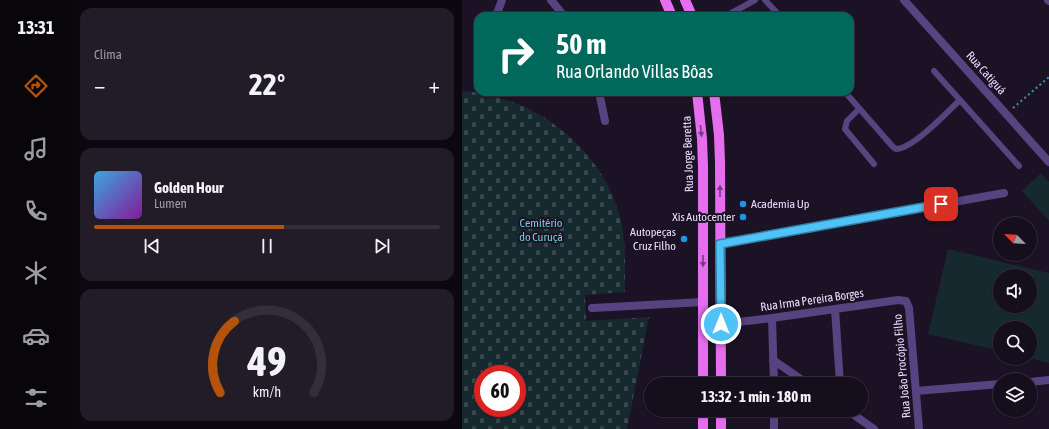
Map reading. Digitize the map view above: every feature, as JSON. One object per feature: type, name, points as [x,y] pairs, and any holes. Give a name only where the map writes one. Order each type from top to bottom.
[{"type":"main road","points":[[664,0],[670,12]]},
{"type":"main road","points":[[685,0],[690,12]]},
{"type":"main road","name":"Rua Jorge Beretta","points":[[697,96],[703,159],[703,377]]},
{"type":"main road","points":[[714,96],[719,135],[721,377]]},
{"type":"main road","points":[[703,417],[703,429]]},
{"type":"main road","points":[[721,417],[721,429]]},
{"type":"street","points":[[498,12],[502,0]]},
{"type":"street","points":[[551,0],[561,12]]},
{"type":"street","name":"Rua Catiguá","points":[[904,0],[1049,162]]},
{"type":"street","points":[[600,96],[606,121]]},
{"type":"street","points":[[720,244],[1004,193]]},
{"type":"street","name":"Rua Irma Pereira Borges","points":[[721,324],[898,300],[906,301]]},
{"type":"street","name":"Rua João Procópio Filho","points":[[906,301],[909,308],[919,429]]},
{"type":"street","points":[[592,308],[703,302]]},
{"type":"street","points":[[835,309],[840,377]]},
{"type":"street","points":[[772,318],[774,377]]},
{"type":"street","points":[[773,360],[798,377]]},
{"type":"street","points":[[1037,381],[1049,380]]},
{"type":"street","points":[[916,391],[993,385]]},
{"type":"street","points":[[774,417],[774,429]]},
{"type":"street","points":[[857,417],[874,429]]},
{"type":"lane","points":[[733,12],[755,0]]},
{"type":"lane","points":[[765,0],[776,12]]},
{"type":"lane","points":[[934,71],[1019,166]]},
{"type":"lane","points":[[849,96],[893,147],[900,149],[917,140],[960,100]]},
{"type":"lane","points":[[860,108],[848,121],[845,129],[874,164]]},
{"type":"path","points":[[1006,114],[1049,77]]},
{"type":"green space","name":"Cemitério do Curuçá","points":[[462,91],[474,93],[474,96],[493,96],[516,103],[541,116],[564,132],[584,152],[601,174],[614,198],[622,225],[625,267],[625,292],[585,295],[586,321],[649,317],[627,429],[462,429]]},
{"type":"green space","points":[[1041,173],[1049,182],[1049,221],[1022,191]]},
{"type":"green space","points":[[948,249],[993,260],[993,261],[1032,269],[993,269],[993,313],[1037,313],[1037,270],[1049,273],[1049,363],[1037,360],[1037,321],[993,321],[993,349],[928,334]]},
{"type":"place","name":"Academia Up","points":[[743,204]]},
{"type":"place","name":"Xis Autocenter","points":[[743,217]]},
{"type":"place","name":"Autopeças Cruz Filho","points":[[684,239]]},
{"type":"route","points":[[721,324],[720,244],[941,204]]}]
